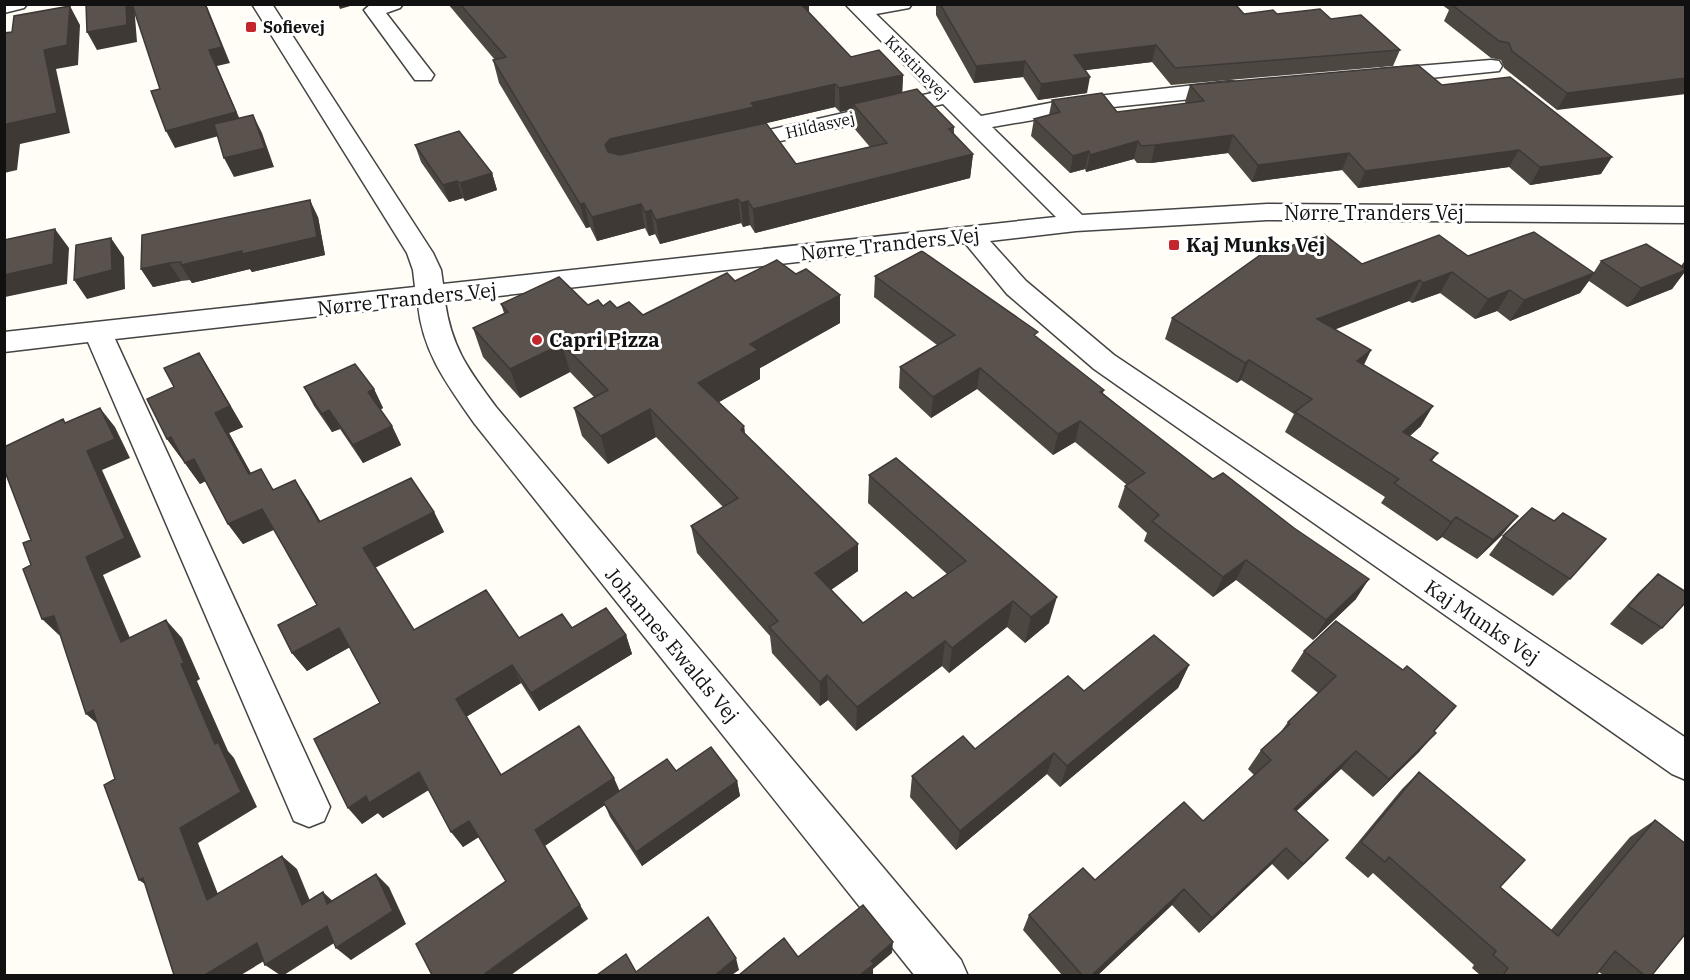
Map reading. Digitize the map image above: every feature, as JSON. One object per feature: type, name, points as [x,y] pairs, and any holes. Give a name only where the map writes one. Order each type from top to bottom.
[{"type":"street","points":[[4,7],[17,4]]},
{"type":"street","points":[[262,4],[420,253],[427,270],[431,297]]},
{"type":"street","points":[[393,4],[374,10],[423,75]]},
{"type":"street","name":"Kristinevej","points":[[857,7],[902,4]]},
{"type":"street","name":"Kristinevej","points":[[857,7],[1076,223]]},
{"type":"street","points":[[1364,77],[1491,66]]},
{"type":"street","points":[[975,124],[1036,110],[1111,99],[1248,87]]},
{"type":"street","name":"Hildasvej","points":[[716,149],[947,96]]},
{"type":"street","name":"Nørre Tranders Vej","points":[[4,342],[431,297],[1076,223],[1267,212],[1686,215]]},
{"type":"street","name":"Kaj Munks Vej","points":[[972,235],[996,266],[1034,304],[1104,362],[1686,761]]},
{"type":"street","name":"Johannes Ewalds Vej","points":[[431,297],[435,332],[451,367],[485,415],[945,975]]},
{"type":"street","points":[[98,333],[309,807]]},
{"type":"building","points":[[86,4],[126,4],[127,25],[87,32]]},
{"type":"building","points":[[132,4],[205,4],[222,47],[209,50],[236,112],[166,131],[151,91],[160,89]]},
{"type":"building","points":[[460,4],[801,4],[851,57],[879,50],[903,75],[839,88],[835,84],[751,103],[754,107],[610,139],[605,145],[608,152],[620,155],[766,123],[796,164],[887,143],[853,104],[917,89],[954,127],[949,129],[973,154],[753,209],[748,201],[741,203],[738,199],[656,220],[651,210],[645,212],[641,204],[592,217],[584,203],[580,204],[493,60],[506,57]]},
{"type":"building","points":[[940,4],[1235,4],[1244,14],[1273,10],[1277,14],[1320,9],[1331,19],[1361,15],[1400,50],[1175,68],[1156,45],[1074,55],[1090,77],[1041,84],[1025,61],[976,66]]},
{"type":"building","points":[[1451,4],[1686,4],[1686,78],[1567,93],[1512,51],[1509,43],[1499,41]]},
{"type":"building","points":[[70,6],[67,45],[44,50],[57,113],[6,124],[4,141],[4,33],[12,32],[14,16]]},
{"type":"building","points":[[1418,65],[1442,85],[1510,77],[1612,157],[1540,167],[1519,150],[1365,171],[1349,153],[1258,165],[1233,135],[1141,146],[1138,141],[1090,155],[1089,151],[1073,156],[1034,119],[1060,112],[1052,100],[1102,93],[1117,112],[1204,101],[1190,85]]},
{"type":"building","points":[[253,115],[265,148],[224,158],[214,124]]},
{"type":"building","points":[[459,131],[492,173],[460,183],[457,181],[443,185],[415,145]]},
{"type":"building","points":[[310,200],[317,237],[242,254],[242,251],[181,265],[181,262],[169,263],[141,269],[142,235]]},
{"type":"building","points":[[55,229],[53,264],[4,275],[4,240]]},
{"type":"building","points":[[1534,232],[1594,273],[1524,300],[1510,290],[1488,299],[1452,272],[1423,283],[1420,280],[1317,319],[1371,350],[1357,361],[1433,406],[1403,432],[1438,453],[1430,460],[1518,516],[1493,540],[1456,517],[1451,522],[1394,483],[1399,479],[1295,412],[1312,399],[1249,360],[1245,363],[1172,318],[1263,253],[1265,255],[1324,234],[1362,264],[1439,235],[1468,256]]},
{"type":"building","points":[[111,238],[112,270],[74,280],[76,245]]},
{"type":"building","points":[[1646,244],[1686,270],[1641,288],[1601,261]]},
{"type":"building","points":[[922,251],[1038,332],[1034,335],[1104,390],[1100,392],[1213,479],[1223,473],[1294,528],[1369,579],[1326,620],[1246,560],[1223,577],[1152,521],[1159,515],[1125,486],[1145,473],[1080,421],[1058,434],[980,368],[933,397],[900,367],[955,335],[875,276]]},
{"type":"building","points":[[777,260],[796,274],[806,269],[840,295],[750,344],[758,350],[698,383],[744,426],[741,430],[858,544],[815,573],[863,623],[906,592],[913,598],[966,561],[869,475],[896,458],[1057,597],[1031,617],[1013,601],[952,648],[945,641],[857,707],[827,675],[820,682],[769,627],[778,621],[691,526],[738,498],[650,409],[601,436],[574,408],[608,390],[562,344],[510,369],[473,328],[508,312],[501,304],[559,277],[588,305],[598,300],[603,306],[610,301],[617,308],[629,302],[643,315],[727,273],[735,281]]},
{"type":"building","points":[[199,353],[230,406],[215,413],[249,474],[261,469],[273,490],[295,480],[319,522],[411,478],[434,512],[363,548],[414,630],[486,590],[519,638],[562,614],[572,628],[606,608],[626,635],[531,693],[512,665],[456,699],[501,775],[579,726],[614,778],[535,830],[580,905],[483,975],[432,975],[416,944],[506,881],[469,821],[451,832],[419,772],[369,803],[366,796],[348,808],[314,739],[380,703],[339,628],[292,653],[278,625],[317,605],[262,509],[228,524],[194,459],[185,463],[171,437],[167,439],[147,399],[174,387],[164,368]]},
{"type":"building","points":[[355,364],[374,389],[368,392],[392,426],[353,445],[329,410],[322,414],[304,387]]},
{"type":"building","points":[[100,408],[115,439],[87,451],[125,538],[86,557],[121,642],[166,620],[184,663],[181,664],[215,744],[218,742],[241,792],[180,828],[207,900],[282,856],[302,905],[323,892],[327,904],[376,874],[393,911],[336,948],[327,926],[265,965],[257,943],[205,975],[174,975],[143,878],[139,880],[104,785],[115,779],[93,710],[86,714],[54,616],[42,619],[23,569],[31,565],[23,543],[31,540],[4,469],[4,447],[63,419],[65,423]]},
{"type":"building","points":[[1532,508],[1554,521],[1563,513],[1606,539],[1570,579],[1503,536]]},
{"type":"building","points":[[1658,574],[1686,592],[1686,602],[1662,628],[1628,606]]},
{"type":"building","points":[[1336,621],[1403,670],[1407,666],[1456,706],[1434,731],[1436,733],[1389,779],[1356,751],[1294,809],[1328,840],[1303,864],[1286,848],[1212,918],[1184,889],[1092,975],[1082,975],[1029,915],[1083,868],[1095,880],[1184,802],[1203,821],[1271,760],[1261,750],[1290,724],[1288,722],[1336,676],[1304,651]]},
{"type":"building","points":[[1154,635],[1189,665],[1067,766],[1054,753],[960,831],[912,776],[963,736],[975,749],[1068,676],[1084,691]]},
{"type":"building","points":[[711,747],[737,781],[636,852],[603,802],[667,759],[676,771]]},
{"type":"building","points":[[1419,772],[1525,860],[1500,887],[1558,936],[1655,820],[1686,844],[1686,933],[1652,975],[1644,975],[1615,951],[1596,975],[1503,975],[1508,968],[1493,955],[1496,951],[1389,857],[1385,862],[1361,842]]},
{"type":"building","points":[[863,905],[893,942],[871,961],[874,964],[860,975],[739,975],[784,938],[798,957]]},
{"type":"building","points":[[708,917],[736,958],[715,975],[597,975],[626,954],[636,972]]},
{"type":"place","name":"Sofievej","points":[[251,27]]},
{"type":"place","name":"Kaj Munks Vej","points":[[1174,245]]},
{"type":"place","name":"Capri Pizza","points":[[537,340]]}]
